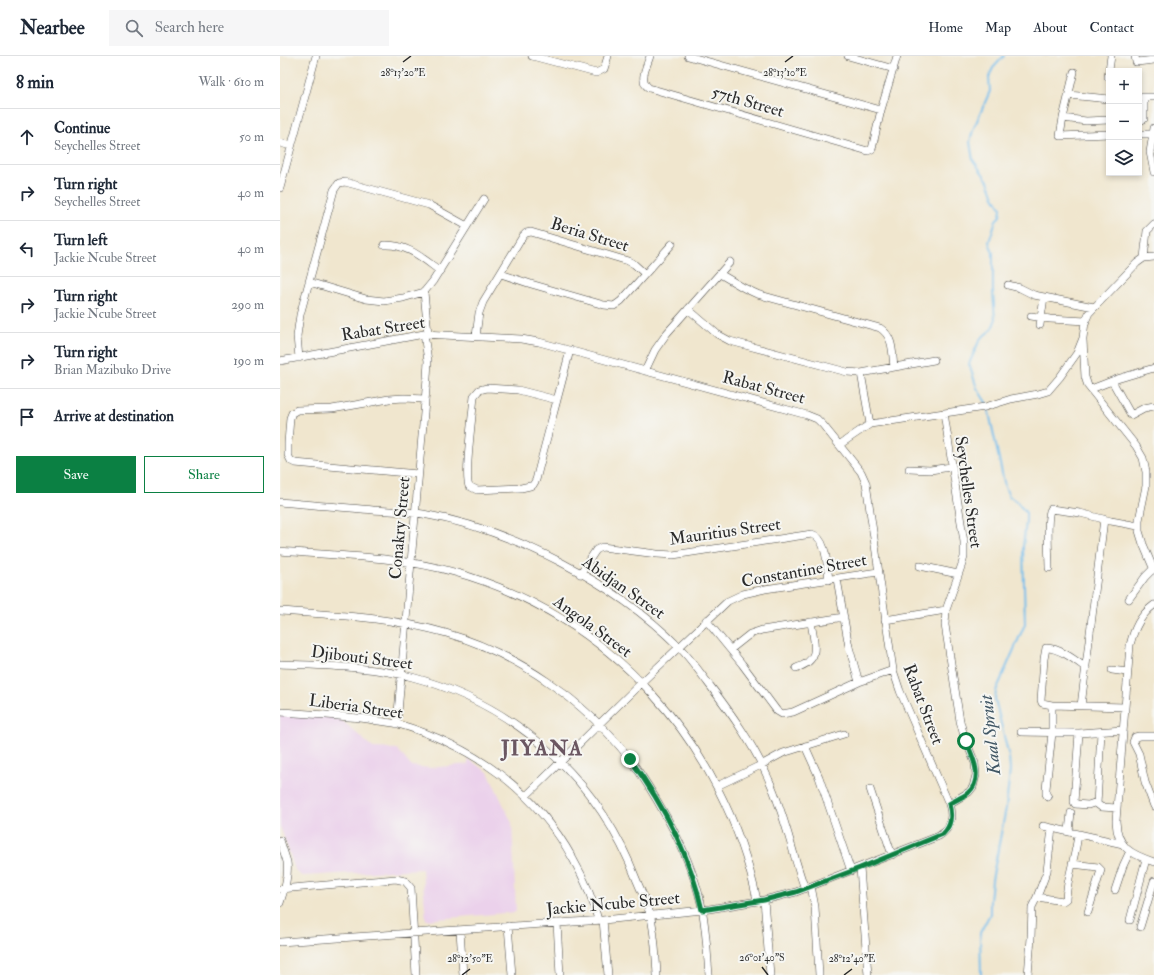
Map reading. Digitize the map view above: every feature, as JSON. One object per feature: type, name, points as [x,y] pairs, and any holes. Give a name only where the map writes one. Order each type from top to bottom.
[{"type":"street","points":[[280,188],[316,56]]},
{"type":"street","points":[[532,56],[596,73],[604,69],[608,56]]},
{"type":"street","name":"57th Street","points":[[650,56],[643,79],[648,88],[868,151],[872,149],[881,110]]},
{"type":"street","points":[[688,56],[881,110],[897,56]]},
{"type":"street","points":[[848,56],[894,69]]},
{"type":"street","points":[[1109,68],[1111,56]]},
{"type":"street","points":[[1135,56],[1136,62],[1154,60]]},
{"type":"street","points":[[1074,72],[1060,136],[1106,134]]},
{"type":"street","points":[[1069,95],[1106,99]]},
{"type":"street","points":[[1142,97],[1154,97]]},
{"type":"street","points":[[1142,104],[1144,118],[1142,120]]},
{"type":"street","points":[[1063,118],[1086,121],[1106,120]]},
{"type":"street","points":[[1142,133],[1153,131],[1150,156],[1154,172]]},
{"type":"street","points":[[280,143],[291,146]]},
{"type":"street","points":[[299,358],[297,331],[300,315],[334,190],[339,183],[345,182],[429,205],[467,226]]},
{"type":"street","points":[[309,282],[377,301],[403,298],[424,292],[440,271],[484,200]]},
{"type":"street","points":[[1144,258],[1147,231],[1154,224]]},
{"type":"street","name":"Beria Street","points":[[501,274],[526,233],[531,232],[617,257],[634,264],[645,274]]},
{"type":"street","points":[[476,336],[481,306],[501,274],[531,284],[609,306],[614,306],[621,302],[672,244]]},
{"type":"street","points":[[384,245],[408,249],[440,271]]},
{"type":"street","points":[[839,445],[870,424],[985,407],[1010,399],[1048,391],[1077,353],[1083,338],[1086,321],[1094,308],[1133,266],[1144,258],[1154,257]]},
{"type":"street","points":[[645,371],[659,344],[730,262]]},
{"type":"street","points":[[720,274],[757,294],[880,328],[887,334],[891,341],[894,367]]},
{"type":"street","points":[[1008,285],[1020,288],[1031,294],[1094,308]]},
{"type":"street","name":"Conakry Street","points":[[397,724],[428,361],[424,292]]},
{"type":"street","points":[[1040,321],[1044,297]]},
{"type":"street","points":[[688,309],[717,334],[730,340],[840,370],[861,373],[934,360]]},
{"type":"street","points":[[1031,316],[1040,321],[1086,321]]},
{"type":"street","name":"Rabat Street","points":[[280,361],[426,334],[529,340],[813,417],[823,425],[860,472],[866,483],[893,670],[904,702],[949,804],[951,820]]},
{"type":"street","points":[[1083,338],[1085,377],[1091,389],[1136,446],[1143,458],[1146,472],[1146,486],[1138,526],[1140,537],[1154,569],[1145,577],[1129,599]]},
{"type":"street","points":[[557,400],[518,390],[487,388],[477,391],[474,396],[467,479],[469,486],[475,490],[490,490],[521,488],[533,485],[536,480],[557,400],[570,350]]},
{"type":"street","points":[[1091,389],[1154,368]]},
{"type":"street","points":[[861,373],[870,424]]},
{"type":"street","points":[[1112,381],[1131,416],[1144,408],[1154,406]]},
{"type":"street","points":[[418,474],[294,463],[287,453],[290,418],[292,413],[297,410],[332,410],[394,398],[425,400]]},
{"type":"street","name":"Seychelles Street","points":[[944,413],[951,467],[964,542],[964,557],[946,610],[946,633],[960,721],[964,736],[975,763],[976,774],[975,781],[969,792],[949,804]]},
{"type":"street","points":[[909,469],[930,470],[951,467]]},
{"type":"street","name":"Abidjan Street","points":[[280,502],[415,513],[450,520],[493,533],[533,549],[609,590],[630,605],[680,647],[731,713],[773,789],[815,907],[819,975]]},
{"type":"street","points":[[1049,568],[1048,523],[1050,510],[1054,509],[1080,513],[1138,526]]},
{"type":"street","points":[[1081,706],[1104,519]]},
{"type":"street","name":"Mauritius Street","points":[[580,574],[596,550],[602,546],[672,555],[812,534],[817,536],[822,542],[829,580]]},
{"type":"street","name":"Angola Street","points":[[280,551],[374,558],[411,563],[454,572],[492,584],[546,610],[595,642],[642,682],[685,734],[717,786],[739,835],[760,900],[770,975]]},
{"type":"street","points":[[920,566],[958,574]]},
{"type":"street","name":"Constantine Street","points":[[526,796],[706,620],[728,601],[744,594],[878,572]]},
{"type":"street","points":[[837,579],[851,656],[859,682]]},
{"type":"street","points":[[1154,605],[1144,613],[1134,631],[1130,646],[1116,827],[1122,844],[1130,851],[1154,862]]},
{"type":"street","points":[[885,620],[946,610]]},
{"type":"street","points":[[280,611],[373,618],[405,623],[462,638],[506,657],[537,675],[587,712],[630,759],[650,787],[675,832],[689,865],[702,910],[709,975]]},
{"type":"street","points":[[731,649],[756,632],[844,617]]},
{"type":"street","points":[[706,620],[731,649],[777,711],[782,714],[793,712],[859,682],[893,670]]},
{"type":"street","points":[[796,668],[806,664],[814,654],[811,622]]},
{"type":"street","points":[[1086,668],[1066,655],[1050,648],[1046,648],[1041,700],[1043,704],[1052,706],[1105,705],[1125,707]]},
{"type":"street","name":"Djibouti Street","points":[[280,664],[360,669],[401,675],[447,689],[488,708],[522,728],[562,762],[590,795],[610,824],[628,860],[650,916],[657,975]]},
{"type":"street","points":[[1112,670],[1127,672]]},
{"type":"street","points":[[1048,797],[1046,794],[1046,789],[1052,733],[1052,706]]},
{"type":"street","name":"Liberia Street","points":[[280,712],[333,716],[397,724],[438,738],[470,754],[499,773],[526,796],[543,815],[569,851],[589,891],[601,920],[608,975]]},
{"type":"street","points":[[1021,732],[1079,733],[1123,730]]},
{"type":"street","points":[[1102,732],[1097,802],[1099,807],[1117,808]]},
{"type":"street","points":[[1079,733],[1074,802],[1075,804],[1086,806],[1097,802]]},
{"type":"street","points":[[717,786],[783,753],[844,734]]},
{"type":"street","points":[[1154,736],[1138,736],[1133,742],[1139,754],[1145,782],[1154,806]]},
{"type":"street","points":[[806,746],[819,777],[851,871]]},
{"type":"street","points":[[870,789],[892,855]]},
{"type":"street","points":[[1069,831],[1071,814]]},
{"type":"street","name":"Jackie Ncube Street","points":[[280,942],[460,931],[508,926],[650,916],[702,910],[760,900],[808,888],[939,836],[946,830],[951,820]]},
{"type":"street","points":[[1043,826],[1122,844]]},
{"type":"street","points":[[1028,975],[1032,938],[1032,907],[1047,871],[1052,828]]},
{"type":"street","points":[[1037,897],[1063,901],[1066,898],[1078,834]]},
{"type":"street","points":[[280,840],[287,868],[280,903]]},
{"type":"street","points":[[1115,890],[1130,851]]},
{"type":"street","points":[[1130,920],[1146,859]]},
{"type":"street","points":[[1072,864],[1098,867],[1101,870],[1088,912]]},
{"type":"street","points":[[860,868],[868,975]]},
{"type":"street","points":[[282,888],[396,879],[405,881],[411,888],[416,975]]},
{"type":"street","points":[[1140,927],[1154,881]]},
{"type":"street","points":[[557,923],[560,975]]},
{"type":"street","points":[[508,926],[512,975]]},
{"type":"street","points":[[460,931],[463,975]]},
{"type":"shaded area","points":[[280,714],[338,717],[373,748],[397,749],[411,766],[430,768],[468,764],[468,759],[488,772],[512,823],[516,912],[426,920],[422,869],[302,876],[296,872],[280,826]]},
{"type":"waterway","name":"Kaal Spruit","points":[[987,404],[977,388],[969,364],[980,339],[992,329],[995,321],[993,253],[989,242],[996,220],[1000,216],[1001,208],[994,197],[988,181],[973,160],[970,142],[973,130],[990,91],[989,77],[993,68],[1004,56]]},
{"type":"waterway","name":"Kaal Spruit","points":[[981,975],[980,933],[990,914],[992,880],[1006,808],[1010,770],[1009,757],[995,699],[996,691],[1025,624],[1023,547],[1026,513],[1017,502],[1009,496],[1005,487],[988,408]]},
{"type":"district","name":"JIYANA","points":[[542,748]]},
{"type":"route","points":[[630,759],[650,787],[675,832],[694,879],[702,910],[764,900],[796,892],[943,834],[951,820],[949,804],[969,792],[975,781],[975,763],[966,741]]}]
